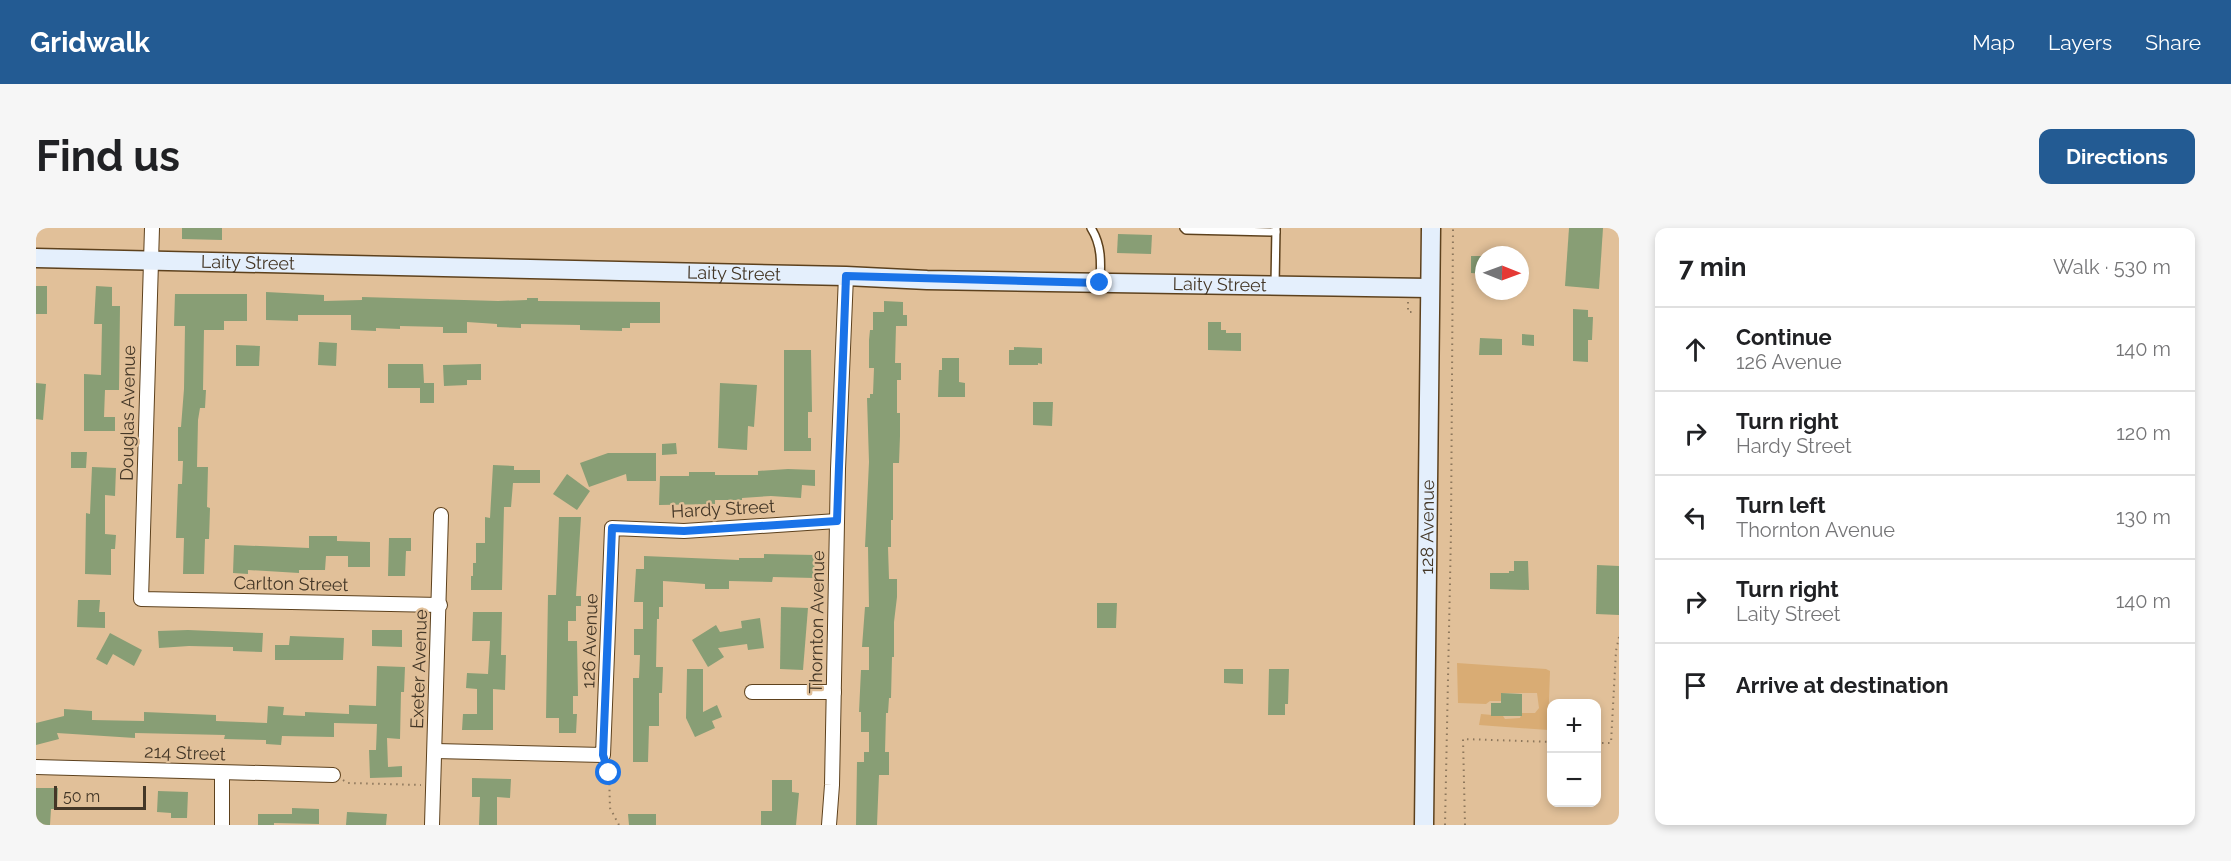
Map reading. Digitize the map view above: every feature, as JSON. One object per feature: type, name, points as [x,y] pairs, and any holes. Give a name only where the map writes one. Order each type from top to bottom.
[{"type":"street","name":"Douglas Avenue","points":[[141,599],[152,228]]},
{"type":"street","name":"128 Avenue","points":[[1424,825],[1431,228]]},
{"type":"street","name":"Laity Street","points":[[36,258],[1100,283],[1430,288]]},
{"type":"street","name":"Thornton Avenue","points":[[829,825],[846,276]]},
{"type":"street","name":"Exeter Avenue","points":[[432,825],[441,515]]},
{"type":"street","name":"Hardy Street","points":[[612,528],[684,531],[837,521]]},
{"type":"street","name":"126 Avenue","points":[[603,755],[612,528]]},
{"type":"street","name":"Carlton Street","points":[[141,599],[440,605]]},
{"type":"street","points":[[752,692],[834,692]]},
{"type":"street","points":[[435,751],[603,755]]},
{"type":"street","name":"214 Street","points":[[36,767],[333,775]]},
{"type":"street","points":[[222,772],[222,825]]},
{"type":"lane","points":[[1091,228],[1098,240],[1101,257],[1100,283]]},
{"type":"lane","points":[[1185,229],[1276,230],[1275,285]]},
{"type":"path","points":[[1445,825],[1451,532],[1453,228]]},
{"type":"path","points":[[1601,743],[1611,743],[1616,651],[1619,637]]},
{"type":"path","points":[[1465,825],[1463,739],[1547,742]]},
{"type":"path","points":[[603,755],[609,773],[610,808],[619,825]]},
{"type":"path","points":[[333,775],[348,783],[433,785]]},
{"type":"shaded area","points":[[1457,663],[1550,671],[1547,730],[1479,725],[1481,714],[1503,716],[1505,719],[1520,718],[1522,713],[1535,713],[1539,708],[1537,693],[1502,693],[1501,701],[1490,701],[1486,704],[1458,703]]},
{"type":"building","points":[[182,228],[222,228],[222,240],[182,239]]},
{"type":"building","points":[[1569,228],[1603,228],[1599,289],[1565,286]]},
{"type":"building","points":[[1118,234],[1152,235],[1151,254],[1117,253]]},
{"type":"building","points":[[1471,256],[1475,256],[1475,273],[1471,273]]},
{"type":"building","points":[[36,286],[47,286],[47,314],[36,314]]},
{"type":"building","points":[[96,286],[112,287],[112,306],[120,306],[119,390],[105,390],[104,417],[115,417],[115,431],[84,431],[84,374],[101,375],[102,324],[94,324]]},
{"type":"building","points":[[266,292],[324,295],[324,301],[362,300],[362,297],[498,301],[538,298],[538,301],[660,302],[660,323],[630,323],[630,328],[622,328],[622,331],[580,330],[580,325],[521,324],[521,328],[467,322],[467,333],[443,333],[443,327],[400,326],[400,329],[376,328],[376,331],[351,330],[351,315],[298,315],[298,321],[266,320]]},
{"type":"building","points":[[175,294],[247,294],[247,321],[224,321],[224,330],[204,330],[203,390],[206,390],[205,408],[200,408],[198,420],[197,467],[208,467],[209,539],[205,539],[204,574],[183,574],[184,538],[176,538],[178,484],[182,484],[183,461],[178,461],[178,427],[181,427],[184,389],[185,326],[174,326]]},
{"type":"building","points":[[884,301],[903,302],[903,315],[907,315],[907,326],[896,326],[895,363],[901,363],[901,380],[897,380],[897,413],[900,413],[899,463],[893,463],[893,520],[891,520],[891,547],[888,547],[889,579],[897,579],[891,698],[889,698],[888,713],[886,713],[885,752],[889,752],[889,775],[879,775],[877,825],[856,825],[857,762],[864,762],[864,752],[869,752],[869,732],[861,732],[861,712],[859,712],[861,670],[869,670],[869,647],[862,647],[865,607],[869,607],[868,547],[865,547],[869,462],[867,398],[873,394],[874,368],[869,368],[869,340],[870,330],[873,330],[873,312],[884,312]]},
{"type":"building","points":[[1573,309],[1588,310],[1588,317],[1593,317],[1592,340],[1588,340],[1588,362],[1573,361]]},
{"type":"building","points":[[1208,322],[1221,322],[1221,330],[1226,330],[1226,333],[1241,333],[1241,351],[1208,350]]},
{"type":"building","points":[[1522,334],[1534,335],[1534,346],[1522,345]]},
{"type":"building","points":[[1480,338],[1502,339],[1502,355],[1479,355]]},
{"type":"building","points":[[319,342],[337,343],[336,366],[318,365]]},
{"type":"building","points":[[236,345],[260,346],[259,366],[236,366]]},
{"type":"building","points":[[1014,347],[1042,348],[1042,364],[1009,365],[1009,350],[1014,350]]},
{"type":"building","points":[[784,350],[811,350],[812,412],[808,412],[808,438],[811,438],[811,451],[784,451]]},
{"type":"building","points":[[942,358],[959,358],[959,382],[965,383],[965,397],[938,397]]},
{"type":"building","points":[[388,364],[423,364],[424,383],[434,383],[434,403],[420,403],[420,388],[388,388]]},
{"type":"building","points":[[481,364],[481,380],[467,380],[467,385],[444,386],[443,365]]},
{"type":"building","points":[[36,383],[46,384],[43,420],[36,419]]},
{"type":"building","points":[[720,383],[757,385],[754,427],[748,426],[747,450],[718,448]]},
{"type":"building","points":[[1033,402],[1053,402],[1052,426],[1033,425]]},
{"type":"building","points":[[676,443],[677,454],[662,455],[662,444]]},
{"type":"building","points":[[71,452],[87,452],[86,468],[71,468]]},
{"type":"building","points":[[608,453],[656,453],[656,481],[627,481],[626,474],[589,487],[580,463]]},
{"type":"building","points":[[493,465],[514,466],[514,470],[540,470],[540,483],[513,483],[511,507],[504,507],[502,590],[471,590],[473,563],[476,563],[476,543],[485,543],[485,517],[490,518]]},
{"type":"building","points":[[92,467],[116,468],[115,496],[105,495],[105,534],[116,535],[115,549],[111,549],[111,575],[85,574],[86,513],[90,514]]},
{"type":"building","points":[[815,470],[815,486],[802,485],[801,498],[771,496],[742,498],[742,500],[715,500],[715,504],[659,505],[660,476],[689,476],[689,472],[715,472],[715,475],[758,475],[758,471]]},
{"type":"building","points":[[567,474],[590,491],[577,510],[553,494]]},
{"type":"building","points":[[559,517],[581,517],[576,596],[581,596],[581,606],[576,606],[576,621],[568,621],[568,641],[577,641],[578,696],[573,696],[573,714],[577,714],[576,733],[559,733],[559,718],[546,718],[548,595],[556,595]]},
{"type":"building","points":[[309,536],[337,536],[337,541],[370,542],[370,567],[348,567],[348,556],[326,556],[325,570],[299,570],[299,573],[248,570],[248,574],[233,573],[234,545],[309,548]]},
{"type":"building","points":[[389,538],[411,538],[411,551],[406,551],[405,576],[388,576]]},
{"type":"building","points":[[764,554],[815,555],[814,578],[773,577],[772,582],[729,581],[729,589],[705,589],[705,584],[663,581],[663,607],[659,607],[659,619],[657,619],[656,667],[663,667],[662,693],[659,693],[659,726],[649,726],[648,762],[633,762],[633,678],[639,678],[640,655],[634,655],[634,629],[643,629],[643,602],[634,602],[636,569],[644,569],[644,556],[739,560],[739,558],[764,558]]},
{"type":"building","points":[[1514,561],[1528,561],[1529,590],[1490,589],[1490,573],[1514,571]]},
{"type":"building","points":[[1597,565],[1619,566],[1619,615],[1596,614]]},
{"type":"building","points":[[78,600],[100,600],[99,612],[105,612],[105,628],[77,627]]},
{"type":"building","points":[[1097,603],[1117,603],[1116,628],[1097,628]]},
{"type":"building","points":[[781,607],[808,608],[803,670],[780,669]]},
{"type":"building","points":[[473,612],[502,612],[501,655],[506,655],[505,690],[493,689],[493,730],[462,730],[463,714],[477,714],[477,689],[466,688],[467,673],[488,674],[490,641],[472,641]]},
{"type":"building","points":[[760,618],[764,648],[748,650],[747,644],[718,648],[724,657],[708,667],[692,640],[716,625],[720,632],[742,628],[741,621]]},
{"type":"building","points":[[372,630],[402,630],[402,647],[372,646]]},
{"type":"building","points":[[158,631],[263,633],[262,652],[233,651],[233,647],[159,648]]},
{"type":"building","points":[[110,633],[142,650],[134,666],[113,654],[107,665],[96,659]]},
{"type":"building","points":[[290,636],[344,638],[343,660],[275,660],[275,645],[289,645]]},
{"type":"building","points":[[377,666],[405,667],[404,692],[401,692],[400,739],[387,738],[388,767],[402,766],[402,777],[370,778],[369,750],[376,750],[377,724],[334,723],[334,737],[282,736],[281,745],[266,744],[266,740],[224,739],[225,735],[135,733],[135,738],[57,733],[59,739],[36,745],[36,723],[64,716],[64,709],[92,711],[92,720],[144,721],[144,712],[216,715],[216,721],[267,723],[268,706],[284,707],[283,715],[305,716],[305,712],[349,714],[349,705],[376,706]]},
{"type":"building","points":[[687,669],[703,669],[703,712],[717,705],[722,717],[712,721],[715,728],[695,737],[686,718]]},
{"type":"building","points":[[1224,669],[1243,669],[1243,684],[1224,683]]},
{"type":"building","points":[[1269,669],[1289,669],[1288,704],[1285,704],[1285,715],[1268,715]]},
{"type":"building","points":[[1501,693],[1522,694],[1522,716],[1491,716],[1491,703],[1501,703]]},
{"type":"building","points":[[472,778],[511,779],[510,798],[497,797],[497,825],[479,825],[480,797],[472,797]]},
{"type":"building","points":[[772,780],[792,780],[792,792],[799,793],[796,825],[761,825],[761,811],[772,811]]},
{"type":"building","points":[[36,788],[58,788],[57,809],[51,809],[50,825],[36,825]]},
{"type":"building","points":[[158,791],[188,792],[187,818],[171,818],[171,813],[157,812]]},
{"type":"building","points":[[292,808],[319,809],[319,824],[258,825],[258,814],[292,814]]},
{"type":"building","points":[[347,812],[387,814],[386,825],[346,825]]},
{"type":"building","points":[[628,814],[656,814],[656,825],[629,825]]},
{"type":"route","points":[[609,773],[603,755],[612,528],[684,531],[837,521],[846,276],[1100,283]]}]
